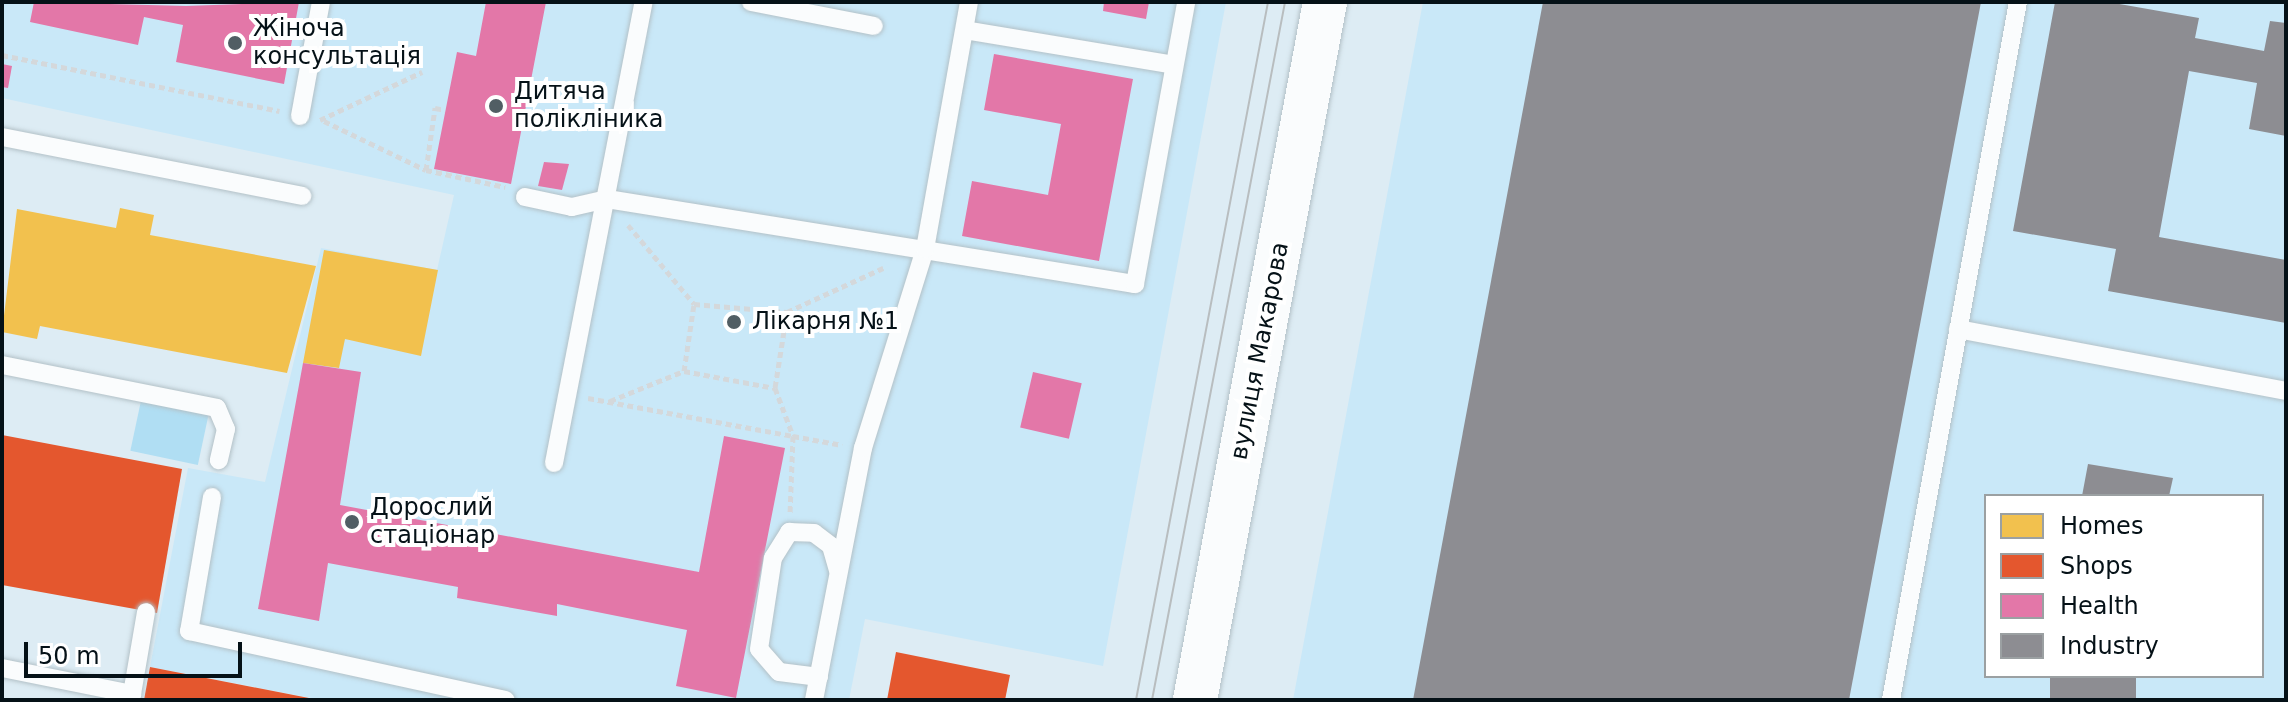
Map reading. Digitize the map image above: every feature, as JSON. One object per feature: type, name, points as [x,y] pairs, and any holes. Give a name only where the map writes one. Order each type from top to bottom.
[{"type":"main road","name":"вулиця Макарова","points":[[1195,700],[1325,2]]},
{"type":"lane","points":[[300,116],[321,2]]},
{"type":"lane","points":[[554,463],[644,2]]},
{"type":"lane","points":[[751,2],[874,26]]},
{"type":"lane","points":[[814,700],[863,448],[925,249],[969,2]]},
{"type":"lane","points":[[525,197],[572,207],[607,199],[1135,284],[1186,2]]},
{"type":"lane","points":[[1891,700],[2018,2]]},
{"type":"lane","points":[[965,30],[1174,65]]},
{"type":"lane","points":[[2,137],[302,196]]},
{"type":"lane","points":[[1958,329],[2286,391]]},
{"type":"lane","points":[[2,365],[217,408],[226,429],[219,460]]},
{"type":"lane","points":[[212,497],[189,631],[506,700]]},
{"type":"lane","points":[[819,677],[779,672],[759,649],[773,558],[789,532],[814,533],[831,546],[839,572]]},
{"type":"lane","points":[[2,668],[131,697],[146,612]]},
{"type":"path","points":[[2,55],[323,121],[426,170],[525,197]]},
{"type":"path","points":[[323,121],[422,72]]},
{"type":"path","points":[[426,170],[435,108],[445,110]]},
{"type":"path","points":[[607,199],[694,304],[787,312],[925,249]]},
{"type":"path","points":[[684,371],[694,304]]},
{"type":"path","points":[[787,312],[775,388],[793,436],[789,532]]},
{"type":"path","points":[[608,402],[684,371],[775,388]]},
{"type":"path","points":[[567,394],[863,448]]},
{"type":"shaded area","name":"Лікарня №1","points":[[2,2],[1226,2],[1103,666],[865,619],[849,700],[322,700],[150,667],[188,468],[265,482],[321,248],[437,270],[454,195],[2,98]]},
{"type":"shaded area","points":[[1423,2],[2286,2],[2286,700],[1293,700]]},
{"type":"shaded area","points":[[142,396],[209,410],[198,465],[130,451]]},
{"type":"building: Homes","points":[[120,208],[154,215],[150,235],[316,266],[287,373],[40,326],[37,339],[2,332],[17,209],[116,228]]},
{"type":"building: Homes","points":[[324,250],[438,270],[421,356],[345,339],[339,368],[303,363]]},
{"type":"building: Shops","points":[[2,435],[182,469],[157,613],[2,585]]},
{"type":"building: Shops","points":[[896,652],[1010,675],[1005,700],[887,700]]},
{"type":"building: Shops","points":[[150,667],[314,699],[314,700],[144,700]]},
{"type":"building: Health","name":"Жіноча консультація","points":[[34,2],[186,6],[299,2],[284,84],[176,62],[183,25],[144,17],[138,45],[30,22]]},
{"type":"building: Health","name":"Дитяча полікліника","points":[[486,2],[546,2],[511,184],[434,169],[457,52],[476,56]]},
{"type":"building: Health","points":[[1104,2],[1149,2],[1146,19],[1103,11]]},
{"type":"building: Health","points":[[994,54],[1133,79],[1099,261],[962,236],[972,181],[1048,195],[1061,124],[984,110]]},
{"type":"building: Health","points":[[2,64],[12,66],[8,88],[2,87]]},
{"type":"building: Health","points":[[544,162],[569,164],[562,190],[538,186]]},
{"type":"building: Health","name":"Дорослий стаціонар","points":[[303,363],[361,372],[340,505],[699,572],[724,436],[785,448],[736,698],[676,686],[687,630],[557,604],[557,616],[457,598],[458,587],[328,563],[319,621],[258,609]]},
{"type":"building: Health","points":[[1033,372],[1082,383],[1069,439],[1020,428]]},
{"type":"building: Industry","points":[[1543,2],[1981,2],[1849,700],[1413,700]]},
{"type":"building: Industry","points":[[2055,2],[2108,2],[2199,18],[2195,38],[2264,51],[2270,21],[2286,23],[2286,136],[2249,129],[2257,83],[2189,71],[2159,237],[2286,260],[2286,323],[2108,291],[2116,249],[2013,231]]},
{"type":"building: Industry","points":[[2088,464],[2173,478],[2169,494],[2082,494]]},
{"type":"building: Industry","points":[[2050,678],[2136,678],[2136,700],[2050,700]]},
{"type":"tram line","points":[[1136,700],[1268,2]]},
{"type":"tram line","points":[[1152,700],[1285,2]]},
{"type":"place","name":"Жіноча консультація","points":[[235,43]]},
{"type":"place","name":"Дитяча полікліника","points":[[496,106]]},
{"type":"place","name":"Лікарня №1","points":[[734,322]]},
{"type":"place","name":"Дорослий стаціонар","points":[[352,522]]}]
